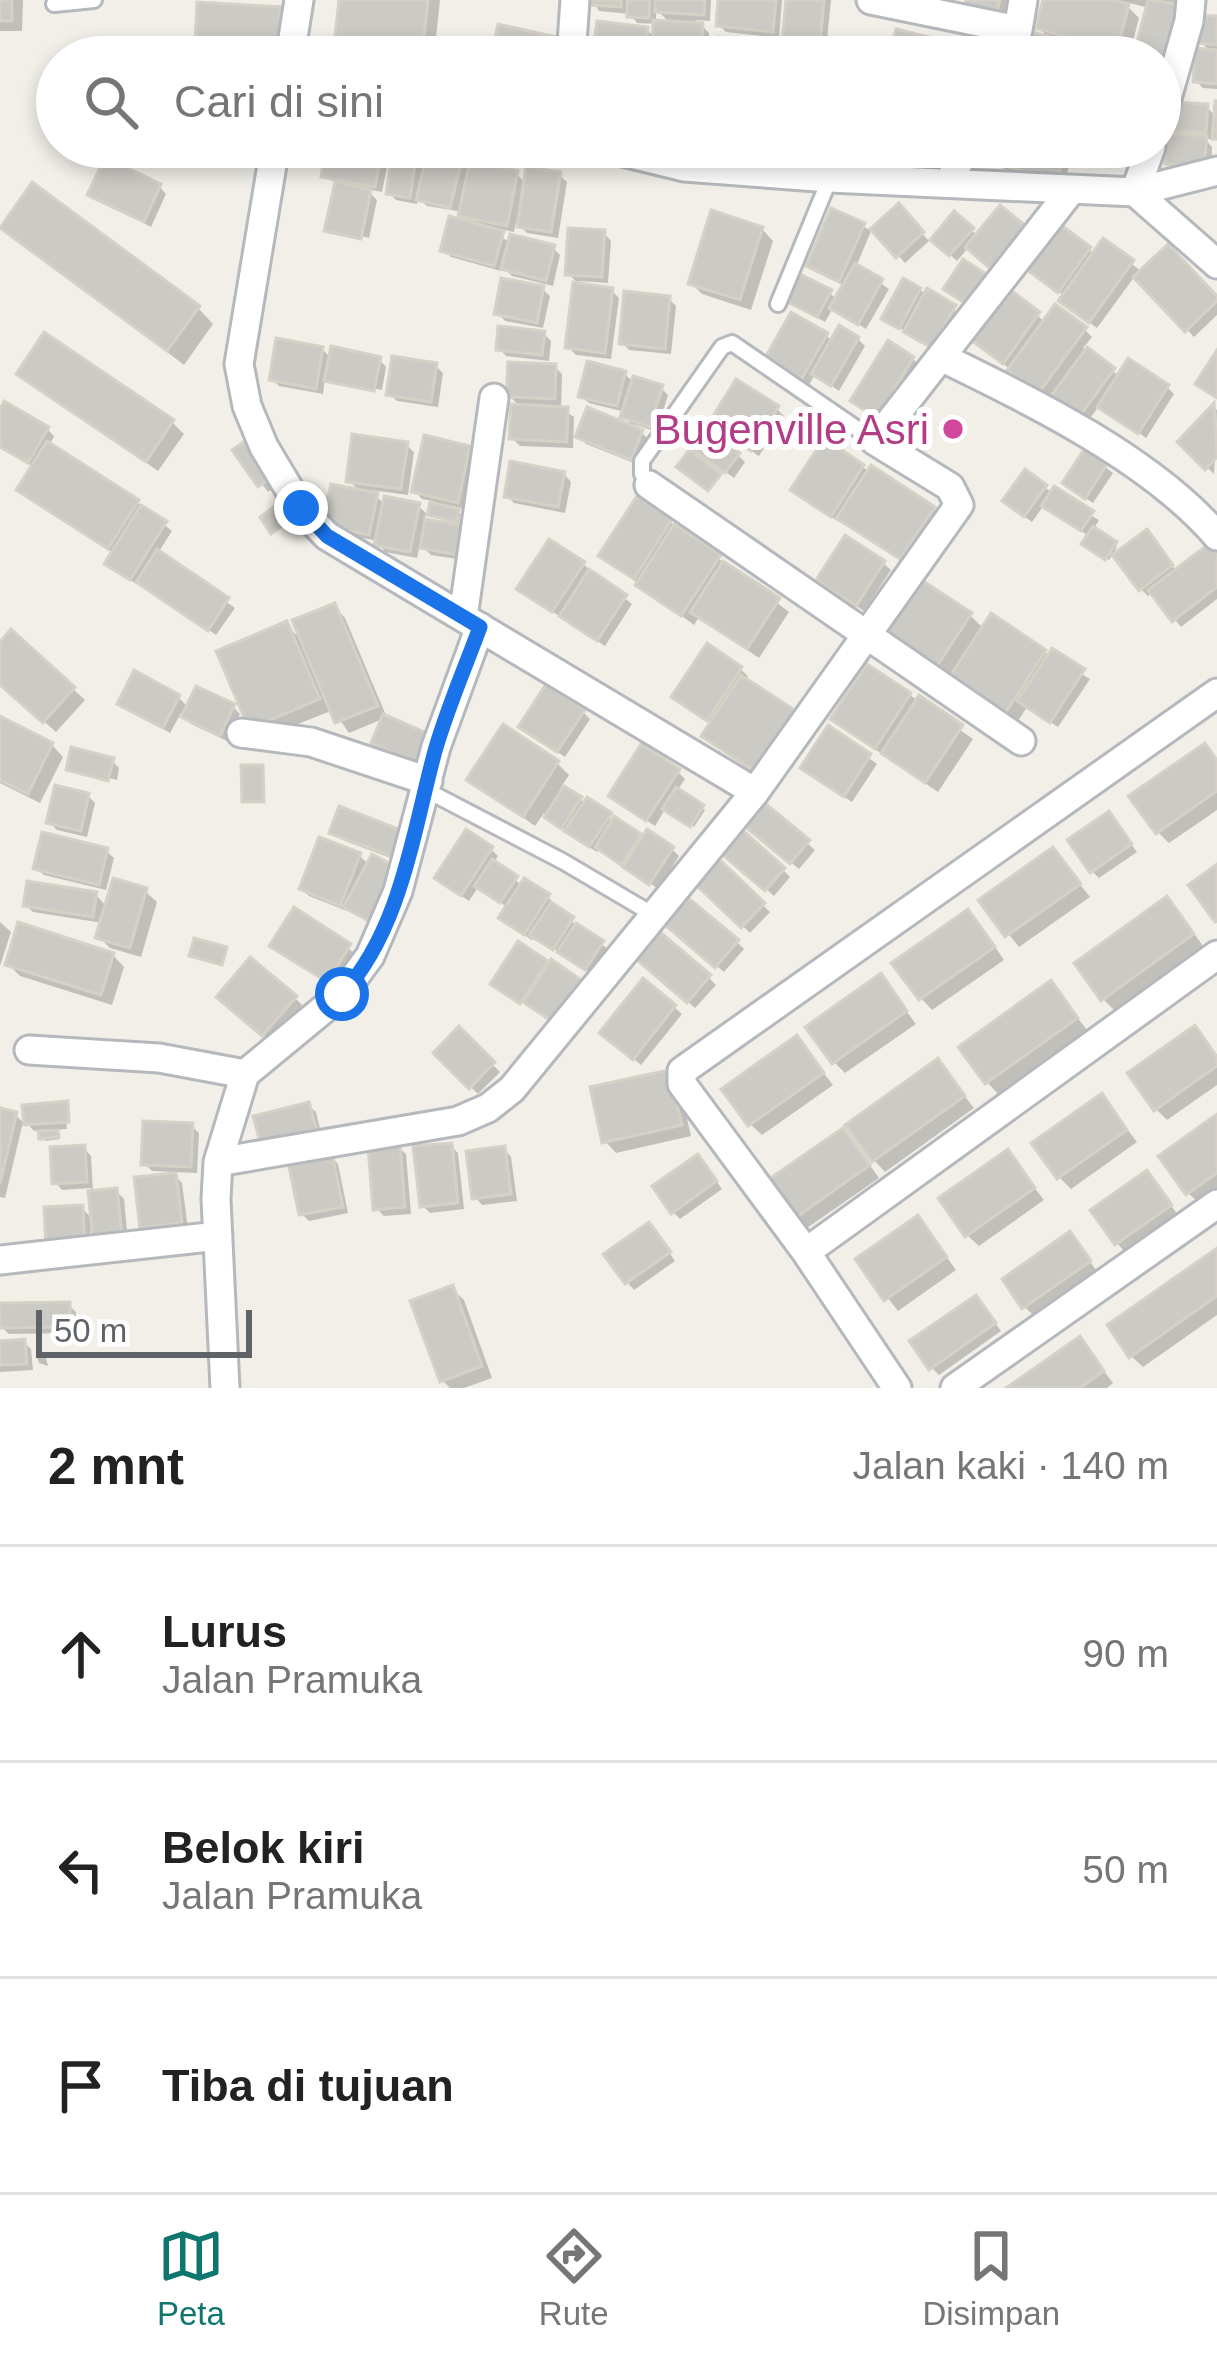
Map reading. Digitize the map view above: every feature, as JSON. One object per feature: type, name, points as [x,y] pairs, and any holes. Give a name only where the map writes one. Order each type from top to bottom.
[{"type":"street","points":[[293,36],[299,0]]},
{"type":"street","points":[[572,36],[575,0]]},
{"type":"street","points":[[871,0],[1018,30]]},
{"type":"street","points":[[1016,36],[1023,0]]},
{"type":"street","points":[[1181,49],[1191,0]]},
{"type":"street","points":[[272,168],[239,364],[247,406],[264,447],[301,508],[327,536],[755,792]]},
{"type":"street","points":[[697,168],[1135,192],[1217,170]]},
{"type":"street","points":[[949,183],[956,168]]},
{"type":"street","points":[[1135,192],[1144,168]]},
{"type":"street","points":[[218,1162],[458,1121],[488,1108],[512,1089],[755,792],[959,505],[950,488],[875,441],[1072,189]]},
{"type":"street","points":[[1135,192],[1217,264]]},
{"type":"street","points":[[941,357],[1106,446],[1166,490],[1217,536]]},
{"type":"street","points":[[225,1388],[218,1162],[244,1074],[359,976],[398,891],[471,622],[494,398]]},
{"type":"street","points":[[649,485],[1021,741]]},
{"type":"street","points":[[897,1388],[806,1252],[682,1084],[682,1071],[1217,694]]},
{"type":"street","points":[[241,734],[310,742],[427,785]]},
{"type":"street","points":[[806,1252],[1217,955]]},
{"type":"street","points":[[29,1050],[159,1058],[244,1074]]},
{"type":"street","points":[[955,1388],[1217,1204]]},
{"type":"street","points":[[0,1260],[218,1236]]},
{"type":"lane","points":[[54,4],[94,0]]},
{"type":"lane","points":[[778,304],[830,178]]},
{"type":"lane","points":[[649,485],[642,474],[643,461],[722,347],[732,343],[875,441]]},
{"type":"lane","points":[[427,785],[652,914]]},
{"type":"building","points":[[0,0],[12,0],[12,21],[0,21]]},
{"type":"building","points":[[339,0],[428,0],[424,36],[335,36]]},
{"type":"building","points":[[589,0],[621,0],[621,7],[589,5]]},
{"type":"building","points":[[627,0],[650,0],[649,18],[627,17]]},
{"type":"building","points":[[655,0],[705,0],[704,15],[655,12]]},
{"type":"building","points":[[718,0],[776,0],[773,32],[716,26]]},
{"type":"building","points":[[786,0],[824,0],[821,36],[782,36]]},
{"type":"building","points":[[966,0],[1000,0],[994,21],[962,13]]},
{"type":"building","points":[[1043,0],[1129,4],[1121,36],[1064,36],[1035,28]]},
{"type":"building","points":[[1148,0],[1187,5],[1179,36],[1139,36]]},
{"type":"building","points":[[197,2],[281,7],[279,36],[195,36]]},
{"type":"building","points":[[1200,15],[1217,16],[1217,45],[1198,43]]},
{"type":"building","points":[[653,20],[703,23],[702,36],[653,36]]},
{"type":"building","points":[[597,21],[648,27],[647,36],[595,36]]},
{"type":"building","points":[[498,24],[552,36],[495,36]]},
{"type":"building","points":[[896,29],[925,36],[894,36]]},
{"type":"building","points":[[1195,48],[1217,50],[1217,84],[1193,82]]},
{"type":"building","points":[[1215,101],[1217,139],[1212,139]]},
{"type":"building","points":[[1181,102],[1208,104],[1206,133],[1181,132]]},
{"type":"building","points":[[1181,134],[1207,136],[1204,167],[1181,165]]},
{"type":"building","points":[[100,168],[128,168],[161,184],[144,222],[87,195]]},
{"type":"building","points":[[322,168],[379,168],[375,187],[321,177]]},
{"type":"building","points":[[390,168],[415,168],[410,198],[386,194]]},
{"type":"building","points":[[424,168],[460,168],[450,208],[416,200]]},
{"type":"building","points":[[468,168],[518,171],[507,226],[458,216]]},
{"type":"building","points":[[526,168],[561,172],[551,232],[517,227]]},
{"type":"building","points":[[1012,168],[1060,168],[1056,182]]},
{"type":"building","points":[[32,182],[200,306],[167,351],[0,228]]},
{"type":"building","points":[[335,182],[371,190],[361,239],[324,231]]},
{"type":"building","points":[[899,203],[924,232],[896,258],[870,229]]},
{"type":"building","points":[[1000,205],[1027,227],[992,270],[965,247]]},
{"type":"building","points":[[831,208],[865,223],[839,282],[806,266]]},
{"type":"building","points":[[711,210],[763,227],[740,300],[688,284]]},
{"type":"building","points":[[954,211],[974,228],[949,256],[930,240]]},
{"type":"building","points":[[449,216],[504,231],[494,266],[440,251]]},
{"type":"building","points":[[1061,225],[1091,247],[1058,293],[1027,270]]},
{"type":"building","points":[[568,228],[605,230],[602,277],[565,275]]},
{"type":"building","points":[[510,234],[555,245],[546,281],[501,269]]},
{"type":"building","points":[[1103,238],[1134,260],[1089,323],[1058,301]]},
{"type":"building","points":[[1168,244],[1217,296],[1185,332],[1133,277]]},
{"type":"building","points":[[963,259],[989,276],[969,306],[943,289]]},
{"type":"building","points":[[855,263],[883,279],[858,325],[829,308]]},
{"type":"building","points":[[798,273],[832,290],[817,317],[784,300]]},
{"type":"building","points":[[501,278],[544,286],[537,323],[494,314]]},
{"type":"building","points":[[903,278],[921,288],[899,329],[881,319]]},
{"type":"building","points":[[573,282],[613,288],[605,353],[565,348]]},
{"type":"building","points":[[1005,286],[1040,312],[1003,364],[968,338]]},
{"type":"building","points":[[927,288],[956,305],[932,348],[903,332]]},
{"type":"building","points":[[624,291],[670,296],[665,349],[619,344]]},
{"type":"building","points":[[1055,304],[1087,327],[1038,394],[1007,370]]},
{"type":"building","points":[[791,312],[828,333],[801,380],[765,358]]},
{"type":"building","points":[[839,325],[859,337],[831,386],[811,374]]},
{"type":"building","points":[[498,326],[545,331],[542,355],[496,350]]},
{"type":"building","points":[[44,332],[174,420],[146,462],[16,374]]},
{"type":"building","points":[[276,338],[323,347],[316,389],[269,380]]},
{"type":"building","points":[[888,340],[914,357],[877,418],[850,401]]},
{"type":"building","points":[[331,346],[381,357],[374,391],[324,381]]},
{"type":"building","points":[[1087,347],[1115,368],[1080,416],[1051,396]]},
{"type":"building","points":[[1217,350],[1217,398],[1195,384]]},
{"type":"building","points":[[392,356],[437,363],[431,402],[386,395]]},
{"type":"building","points":[[1128,358],[1169,385],[1138,434],[1097,407]]},
{"type":"building","points":[[587,361],[626,371],[617,406],[578,397]]},
{"type":"building","points":[[508,362],[556,364],[555,399],[506,397]]},
{"type":"building","points":[[633,376],[663,385],[650,427],[620,417]]},
{"type":"building","points":[[736,379],[779,406],[751,451],[708,424]]},
{"type":"building","points":[[4,401],[49,427],[28,463],[0,447]]},
{"type":"building","points":[[1214,403],[1217,457],[1205,470],[1177,442]]},
{"type":"building","points":[[511,404],[568,407],[567,442],[509,439]]},
{"type":"building","points":[[587,407],[643,430],[631,460],[575,437]]},
{"type":"building","points":[[702,425],[740,453],[725,473],[687,445]]},
{"type":"building","points":[[352,434],[408,442],[401,489],[346,482]]},
{"type":"building","points":[[424,435],[470,446],[458,503],[411,492]]},
{"type":"building","points":[[249,438],[275,475],[258,487],[232,450]]},
{"type":"building","points":[[824,438],[864,465],[831,517],[790,490]]},
{"type":"building","points":[[47,441],[139,500],[108,549],[16,490]]},
{"type":"building","points":[[1085,448],[1108,463],[1085,499],[1062,483]]},
{"type":"building","points":[[689,450],[721,474],[708,491],[676,467]]},
{"type":"building","points":[[510,461],[565,472],[558,507],[504,497]]},
{"type":"building","points":[[871,465],[935,507],[900,559],[836,518]]},
{"type":"building","points":[[1025,469],[1047,485],[1024,517],[1002,501]]},
{"type":"building","points":[[331,484],[378,493],[369,535],[322,525]]},
{"type":"building","points":[[1054,486],[1094,511],[1081,531],[1041,506]]},
{"type":"building","points":[[384,496],[420,503],[410,552],[374,545]]},
{"type":"building","points":[[637,496],[672,519],[634,579],[598,556]]},
{"type":"building","points":[[287,497],[299,514],[271,534],[260,517]]},
{"type":"building","points":[[430,502],[459,509],[457,522],[427,515]]},
{"type":"building","points":[[141,505],[167,521],[130,580],[104,564]]},
{"type":"building","points":[[425,519],[468,526],[464,556],[420,548]]},
{"type":"building","points":[[674,524],[721,555],[681,616],[635,585]]},
{"type":"building","points":[[1093,526],[1117,542],[1105,560],[1081,544]]},
{"type":"building","points":[[1147,529],[1173,565],[1139,591],[1112,555]]},
{"type":"building","points":[[845,535],[885,561],[856,606],[816,580]]},
{"type":"building","points":[[549,539],[585,562],[552,612],[516,589]]},
{"type":"building","points":[[1211,542],[1217,550],[1217,587],[1172,622],[1148,590]]},
{"type":"building","points":[[157,549],[229,598],[208,631],[136,582]]},
{"type":"building","points":[[723,561],[780,598],[747,649],[690,612]]},
{"type":"building","points":[[589,569],[627,595],[597,641],[559,616]]},
{"type":"building","points":[[917,577],[972,613],[935,669],[880,633]]},
{"type":"building","points":[[335,603],[378,706],[335,723],[292,620]]},
{"type":"building","points":[[991,613],[1046,650],[1006,712],[950,676]]},
{"type":"building","points":[[287,621],[320,699],[249,729],[216,651]]},
{"type":"building","points":[[11,629],[75,687],[43,723],[0,685],[0,642]]},
{"type":"building","points":[[707,643],[742,667],[707,721],[671,697]]},
{"type":"building","points":[[1052,648],[1085,669],[1050,723],[1017,701]]},
{"type":"building","points":[[867,664],[911,693],[875,749],[830,719]]},
{"type":"building","points":[[134,670],[180,695],[163,728],[117,704]]},
{"type":"building","points":[[741,675],[796,711],[756,772],[701,736]]},
{"type":"building","points":[[546,684],[585,710],[557,752],[518,727]]},
{"type":"building","points":[[196,686],[235,704],[220,736],[181,717]]},
{"type":"building","points":[[919,695],[963,725],[925,783],[881,753]]},
{"type":"building","points":[[383,714],[429,734],[417,763],[371,743]]},
{"type":"building","points":[[0,716],[53,743],[28,794],[0,780]]},
{"type":"building","points":[[503,724],[559,761],[523,817],[466,780]]},
{"type":"building","points":[[828,725],[871,754],[844,797],[800,768]]},
{"type":"building","points":[[1205,743],[1217,760],[1217,791],[1156,834],[1128,796]]},
{"type":"building","points":[[641,744],[680,769],[646,821],[608,796]]},
{"type":"building","points":[[71,747],[114,758],[108,781],[66,770]]},
{"type":"building","points":[[241,765],[263,765],[264,802],[242,802]]},
{"type":"building","points":[[55,785],[89,793],[81,831],[46,823]]},
{"type":"building","points":[[564,786],[582,797],[561,829],[544,817]]},
{"type":"building","points":[[676,787],[704,805],[690,827],[662,809]]},
{"type":"building","points":[[587,797],[612,813],[589,847],[564,831]]},
{"type":"building","points":[[760,799],[810,840],[790,864],[741,823]]},
{"type":"building","points":[[339,806],[411,834],[402,860],[329,833]]},
{"type":"building","points":[[1109,811],[1132,844],[1090,873],[1067,840]]},
{"type":"building","points":[[614,816],[641,834],[621,865],[595,847]]},
{"type":"building","points":[[738,826],[785,868],[765,891],[718,851]]},
{"type":"building","points":[[466,829],[493,847],[461,896],[434,878]]},
{"type":"building","points":[[647,829],[674,847],[649,885],[623,867]]},
{"type":"building","points":[[42,832],[108,848],[99,885],[33,869]]},
{"type":"building","points":[[319,837],[361,853],[340,906],[299,889]]},
{"type":"building","points":[[1053,847],[1081,884],[1005,937],[978,900]]},
{"type":"building","points":[[372,854],[398,868],[369,921],[343,907]]},
{"type":"building","points":[[717,857],[765,903],[741,928],[693,882]]},
{"type":"building","points":[[492,859],[518,876],[500,903],[474,886]]},
{"type":"building","points":[[1217,864],[1217,921],[1215,922],[1188,885]]},
{"type":"building","points":[[113,878],[147,888],[130,948],[95,938]]},
{"type":"building","points":[[524,878],[550,894],[524,935],[498,918]]},
{"type":"building","points":[[27,881],[97,892],[93,917],[23,906]]},
{"type":"building","points":[[1167,896],[1194,934],[1101,1001],[1074,963]]},
{"type":"building","points":[[687,897],[739,940],[715,968],[664,924]]},
{"type":"building","points":[[551,902],[574,917],[553,950],[529,935]]},
{"type":"building","points":[[294,907],[351,944],[327,982],[269,946]]},
{"type":"building","points":[[968,909],[995,947],[919,1000],[891,963]]},
{"type":"building","points":[[18,922],[114,953],[101,995],[5,965]]},
{"type":"building","points":[[576,923],[604,941],[585,970],[557,952]]},
{"type":"building","points":[[660,932],[711,975],[687,1003],[636,959]]},
{"type":"building","points":[[194,938],[227,947],[222,965],[189,956]]},
{"type":"building","points":[[518,941],[548,961],[520,1004],[490,984]]},
{"type":"building","points":[[250,957],[297,996],[262,1036],[216,997]]},
{"type":"building","points":[[551,959],[581,980],[553,1022],[523,1002]]},
{"type":"building","points":[[881,973],[907,1011],[832,1064],[805,1027]]},
{"type":"building","points":[[643,978],[676,1005],[633,1060],[599,1033]]},
{"type":"building","points":[[1051,980],[1078,1018],[985,1084],[958,1047]]},
{"type":"building","points":[[1195,1025],[1217,1057],[1217,1066],[1154,1111],[1127,1073]]},
{"type":"building","points":[[459,1026],[495,1062],[469,1089],[433,1053]]},
{"type":"building","points":[[797,1035],[824,1073],[748,1126],[721,1089]]},
{"type":"building","points":[[938,1058],[965,1096],[872,1162],[845,1125]]},
{"type":"building","points":[[669,1070],[682,1125],[602,1143],[590,1087]]},
{"type":"building","points":[[1102,1093],[1127,1130],[1057,1179],[1031,1143]]},
{"type":"building","points":[[68,1101],[69,1122],[24,1125],[22,1105]]},
{"type":"building","points":[[309,1102],[318,1135],[262,1149],[253,1116]]},
{"type":"building","points":[[0,1108],[17,1112],[0,1184]]},
{"type":"building","points":[[1217,1114],[1217,1173],[1186,1195],[1158,1156]]},
{"type":"building","points":[[143,1121],[193,1123],[191,1167],[141,1165]]},
{"type":"building","points":[[843,1128],[870,1165],[794,1219],[766,1181]]},
{"type":"building","points":[[58,1130],[59,1137],[39,1139],[38,1131]]},
{"type":"building","points":[[452,1143],[458,1203],[420,1207],[413,1146]]},
{"type":"building","points":[[400,1144],[405,1207],[373,1210],[368,1146]]},
{"type":"building","points":[[85,1145],[87,1182],[52,1184],[50,1147]]},
{"type":"building","points":[[505,1146],[511,1194],[472,1199],[466,1151]]},
{"type":"building","points":[[1008,1149],[1035,1188],[965,1237],[938,1198]]},
{"type":"building","points":[[332,1153],[343,1207],[299,1215],[288,1162]]},
{"type":"building","points":[[698,1154],[717,1181],[671,1214],[652,1186]]},
{"type":"building","points":[[1147,1170],[1172,1205],[1115,1245],[1090,1210]]},
{"type":"building","points":[[176,1173],[182,1223],[140,1228],[134,1177]]},
{"type":"building","points":[[117,1188],[122,1236],[93,1239],[88,1191]]},
{"type":"building","points":[[83,1205],[85,1247],[46,1248],[44,1207]]},
{"type":"building","points":[[918,1215],[947,1257],[884,1301],[855,1259]]},
{"type":"building","points":[[649,1222],[671,1252],[625,1284],[603,1254]]},
{"type":"building","points":[[1070,1231],[1091,1261],[1022,1309],[1002,1279]]},
{"type":"building","points":[[1217,1248],[1217,1296],[1129,1358],[1107,1325]]},
{"type":"building","points":[[453,1285],[482,1366],[440,1382],[410,1301]]},
{"type":"building","points":[[976,1295],[996,1323],[929,1370],[909,1341]]},
{"type":"building","points":[[70,1302],[70,1327],[0,1328],[0,1303]]},
{"type":"building","points":[[1080,1336],[1104,1371],[1080,1388],[1006,1388]]},
{"type":"building","points":[[25,1339],[27,1364],[0,1365],[0,1341]]},
{"type":"place","name":"Bugenville Asri","points":[[953,429]]},
{"type":"route","points":[[301,508],[327,536],[480,627],[436,747],[398,891],[370,956],[342,994]]}]
